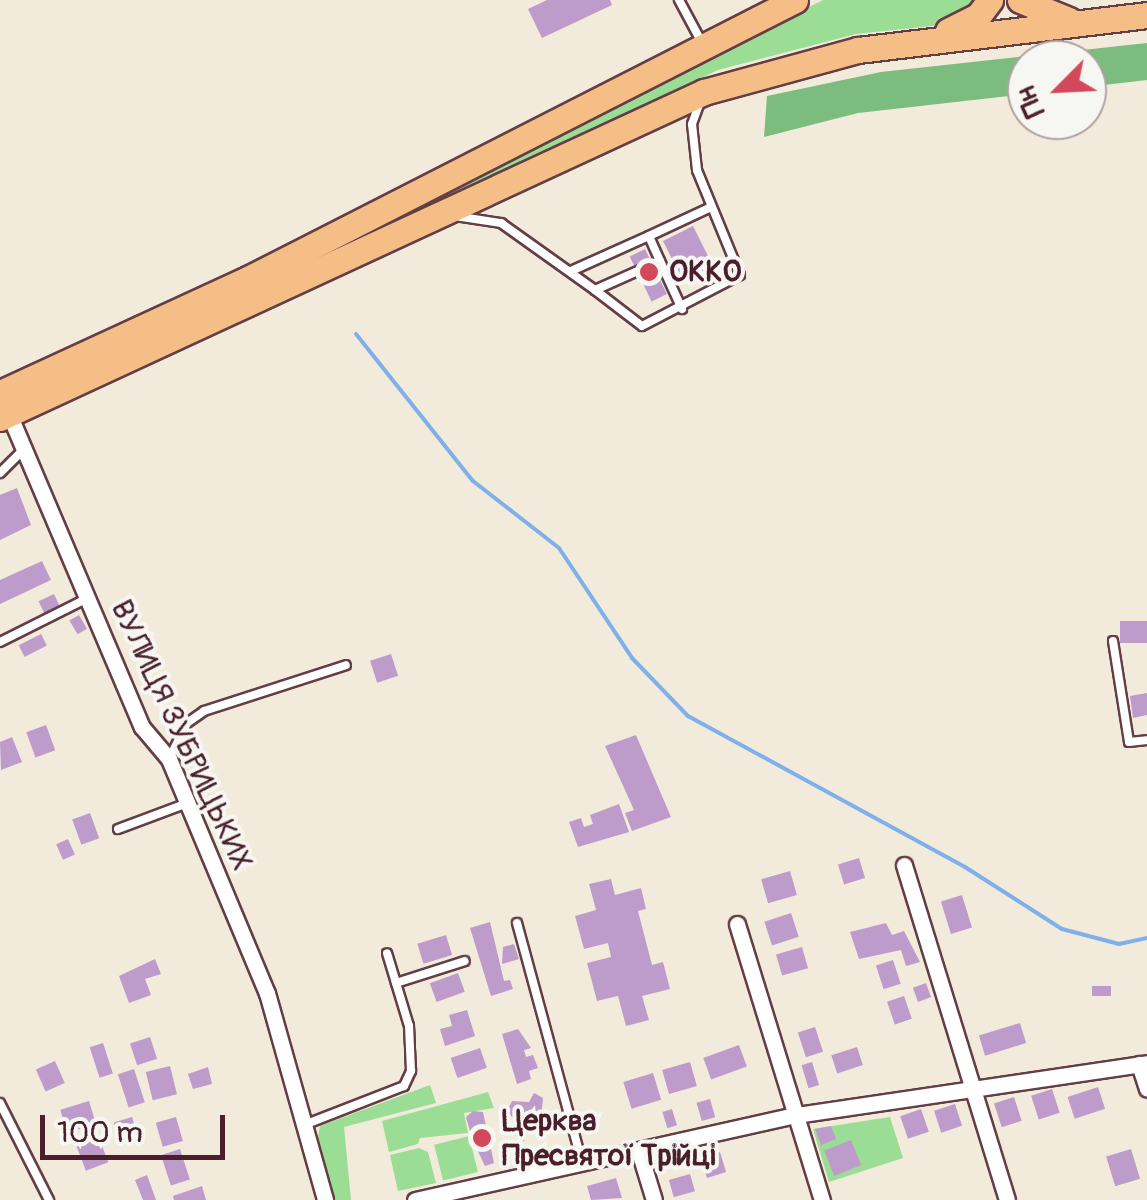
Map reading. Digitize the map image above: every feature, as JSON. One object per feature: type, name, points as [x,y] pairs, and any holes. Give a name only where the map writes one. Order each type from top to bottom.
[{"type":"highway","points":[[3,408],[794,0]]},
{"type":"highway","points":[[920,41],[963,26],[990,0]]},
{"type":"highway","points":[[1020,0],[1079,22]]},
{"type":"highway","points":[[72,373],[440,215],[704,92],[820,58],[920,41],[1147,14]]},
{"type":"street","name":"ВУЛИЦЯ ЗУБРИЦЬКИХ","points":[[3,408],[142,727],[168,759],[267,993],[325,1200]]},
{"type":"street","points":[[904,865],[1007,1200]]},
{"type":"street","points":[[737,924],[822,1200]]},
{"type":"street","points":[[415,1200],[796,1114],[974,1092],[1143,1064],[1147,1089]]},
{"type":"street","points":[[639,1151],[654,1200]]},
{"type":"lane","points":[[680,0],[704,45]]},
{"type":"lane","points":[[440,215],[501,224],[642,326],[682,309],[740,276],[709,208],[692,147],[692,124],[704,92]]},
{"type":"lane","points":[[571,271],[709,208]]},
{"type":"lane","points":[[648,236],[682,309]]},
{"type":"lane","points":[[596,290],[660,260]]},
{"type":"lane","points":[[0,473],[23,450]]},
{"type":"lane","points":[[0,642],[86,599]]},
{"type":"lane","points":[[1114,640],[1129,742],[1147,740]]},
{"type":"lane","points":[[168,759],[186,723],[204,710],[346,665]]},
{"type":"lane","points":[[118,828],[188,804]]},
{"type":"lane","points":[[517,924],[582,1162]]},
{"type":"lane","points":[[304,1125],[404,1086],[410,1071],[409,1026],[387,952]]},
{"type":"lane","points":[[396,983],[465,961]]},
{"type":"lane","points":[[0,1103],[49,1200]]},
{"type":"green space","points":[[823,0],[983,0],[951,24],[856,34],[718,70],[0,410]]},
{"type":"green space","points":[[1147,43],[1147,80],[1107,85],[1107,47]]},
{"type":"green space","points":[[1007,58],[1007,96],[858,113],[764,137],[767,96],[881,72]]},
{"type":"green space","points":[[430,1085],[436,1103],[344,1127],[351,1200],[330,1200],[317,1142],[320,1126]]},
{"type":"green space","points":[[488,1092],[494,1108],[464,1113],[468,1133],[420,1138],[418,1144],[389,1152],[382,1121]]},
{"type":"green space","points":[[890,1117],[903,1158],[829,1182],[813,1129]]},
{"type":"green space","points":[[469,1136],[478,1172],[443,1181],[434,1145]]},
{"type":"green space","points":[[419,1148],[428,1152],[436,1183],[398,1191],[390,1155]]},
{"type":"building","points":[[547,0],[610,0],[612,5],[542,38],[528,9]]},
{"type":"building","points":[[693,226],[714,268],[681,277],[663,241]]},
{"type":"building","points":[[645,249],[667,294],[652,301],[630,256]]},
{"type":"building","points":[[17,488],[31,525],[0,540],[0,495]]},
{"type":"building","points":[[42,561],[51,580],[0,604],[0,580]]},
{"type":"building","points":[[54,594],[60,607],[45,614],[39,601]]},
{"type":"building","points":[[79,615],[87,629],[77,634],[69,620]]},
{"type":"building","points":[[1120,621],[1147,621],[1147,643],[1120,643]]},
{"type":"building","points":[[41,634],[47,646],[25,657],[19,645]]},
{"type":"building","points":[[391,654],[398,676],[377,683],[370,661]]},
{"type":"building","points":[[1147,693],[1147,715],[1133,718],[1130,696]]},
{"type":"building","points":[[46,725],[55,750],[36,758],[26,732]]},
{"type":"building","points":[[636,735],[671,817],[632,831],[625,813],[634,810],[605,746]]},
{"type":"building","points":[[12,737],[22,762],[1,770],[0,742]]},
{"type":"building","points":[[619,804],[629,832],[578,847],[569,822],[581,818],[584,827],[593,824],[590,815]]},
{"type":"building","points":[[90,813],[99,838],[81,845],[72,819]]},
{"type":"building","points":[[68,839],[75,855],[63,860],[56,844]]},
{"type":"building","points":[[859,858],[865,878],[844,885],[838,864]]},
{"type":"building","points":[[790,871],[797,895],[768,903],[761,879]]},
{"type":"building","points":[[611,879],[615,895],[641,888],[646,909],[638,911],[652,965],[663,962],[670,989],[642,996],[649,1020],[626,1026],[618,996],[597,1001],[587,963],[611,957],[608,943],[584,949],[575,916],[596,910],[589,884]]},
{"type":"building","points":[[962,895],[972,928],[951,934],[941,901]]},
{"type":"building","points":[[791,913],[799,937],[772,945],[764,922]]},
{"type":"building","points":[[490,922],[504,981],[510,980],[513,989],[491,996],[470,928]]},
{"type":"building","points":[[886,923],[892,935],[904,931],[920,962],[906,966],[901,950],[859,959],[850,932]]},
{"type":"building","points":[[446,935],[452,955],[423,964],[417,944]]},
{"type":"building","points":[[514,944],[519,959],[502,964],[503,947]]},
{"type":"building","points":[[802,947],[808,968],[782,976],[776,954]]},
{"type":"building","points":[[155,959],[161,974],[145,979],[151,995],[129,1003],[119,976]]},
{"type":"building","points":[[893,960],[901,984],[884,989],[876,966]]},
{"type":"building","points":[[458,973],[465,992],[437,1002],[430,983]]},
{"type":"building","points":[[926,983],[931,997],[918,1002],[913,988]]},
{"type":"building","points":[[1092,986],[1111,986],[1111,996],[1092,996]]},
{"type":"building","points":[[904,996],[912,1019],[895,1025],[887,1002]]},
{"type":"building","points":[[467,1010],[475,1036],[445,1046],[440,1029],[452,1026],[449,1015]]},
{"type":"building","points":[[1020,1023],[1026,1043],[985,1056],[979,1036]]},
{"type":"building","points":[[815,1027],[823,1052],[806,1057],[798,1033]]},
{"type":"building","points":[[518,1029],[531,1048],[524,1050],[526,1057],[533,1055],[538,1068],[529,1071],[531,1079],[517,1084],[502,1034]]},
{"type":"building","points":[[150,1037],[157,1059],[137,1065],[130,1043]]},
{"type":"building","points":[[103,1043],[113,1073],[100,1078],[90,1047]]},
{"type":"building","points":[[739,1045],[747,1067],[711,1080],[703,1058]]},
{"type":"building","points":[[857,1047],[863,1065],[837,1073],[831,1055]]},
{"type":"building","points":[[480,1048],[487,1068],[458,1078],[451,1058]]},
{"type":"building","points":[[55,1061],[65,1083],[46,1091],[36,1070]]},
{"type":"building","points":[[690,1062],[697,1086],[669,1094],[662,1070]]},
{"type":"building","points":[[812,1062],[819,1085],[808,1088],[801,1065]]},
{"type":"building","points":[[170,1066],[177,1094],[153,1100],[146,1072]]},
{"type":"building","points":[[208,1067],[212,1084],[193,1089],[188,1074]]},
{"type":"building","points":[[134,1069],[145,1102],[129,1108],[118,1074]]},
{"type":"building","points":[[653,1073],[661,1100],[632,1109],[623,1082]]},
{"type":"building","points":[[1098,1087],[1105,1109],[1075,1119],[1068,1097]]},
{"type":"building","points":[[1052,1089],[1060,1113],[1039,1120],[1031,1096]]},
{"type":"building","points":[[534,1093],[543,1098],[541,1118],[553,1124],[548,1134],[529,1132],[524,1141],[512,1134],[518,1124],[507,1111],[512,1101],[529,1102]]},
{"type":"building","points":[[1014,1097],[1022,1121],[1002,1127],[994,1103]]},
{"type":"building","points":[[710,1099],[715,1117],[702,1121],[697,1103]]},
{"type":"building","points":[[89,1101],[96,1124],[67,1133],[60,1110]]},
{"type":"building","points":[[955,1104],[962,1126],[941,1133],[934,1111]]},
{"type":"building","points":[[672,1109],[677,1125],[667,1128],[662,1112]]},
{"type":"building","points":[[921,1109],[929,1132],[908,1139],[900,1116]]},
{"type":"building","name":"Церква Пресвятої Трійці","points":[[473,1111],[483,1112],[494,1163],[485,1166],[466,1117]]},
{"type":"building","points":[[132,1117],[136,1130],[118,1136],[114,1123]]},
{"type":"building","points":[[176,1117],[183,1141],[163,1147],[156,1123]]},
{"type":"building","points":[[831,1126],[836,1139],[821,1145],[815,1129]]},
{"type":"building","points":[[99,1138],[108,1162],[86,1171],[77,1147]]},
{"type":"building","points":[[851,1140],[861,1165],[834,1176],[824,1151]]},
{"type":"building","points":[[180,1149],[190,1179],[171,1186],[161,1155]]},
{"type":"building","points":[[1131,1149],[1140,1179],[1115,1186],[1106,1157]]},
{"type":"building","points":[[720,1152],[726,1172],[707,1178],[701,1158]]},
{"type":"building","points":[[690,1174],[695,1191],[674,1197],[669,1180]]},
{"type":"building","points":[[147,1175],[156,1200],[143,1200],[135,1180]]},
{"type":"building","points":[[616,1178],[622,1198],[591,1200],[587,1186]]},
{"type":"building","points":[[202,1186],[206,1200],[174,1200],[173,1196]]},
{"type":"waterway","points":[[356,334],[473,481],[559,548],[632,658],[688,716],[965,867],[1062,929],[1119,944],[1147,938]]},
{"type":"place","name":"ОККО","points":[[649,272]]},
{"type":"place","name":"Церква Пресвятої Трійці","points":[[482,1138]]}]
